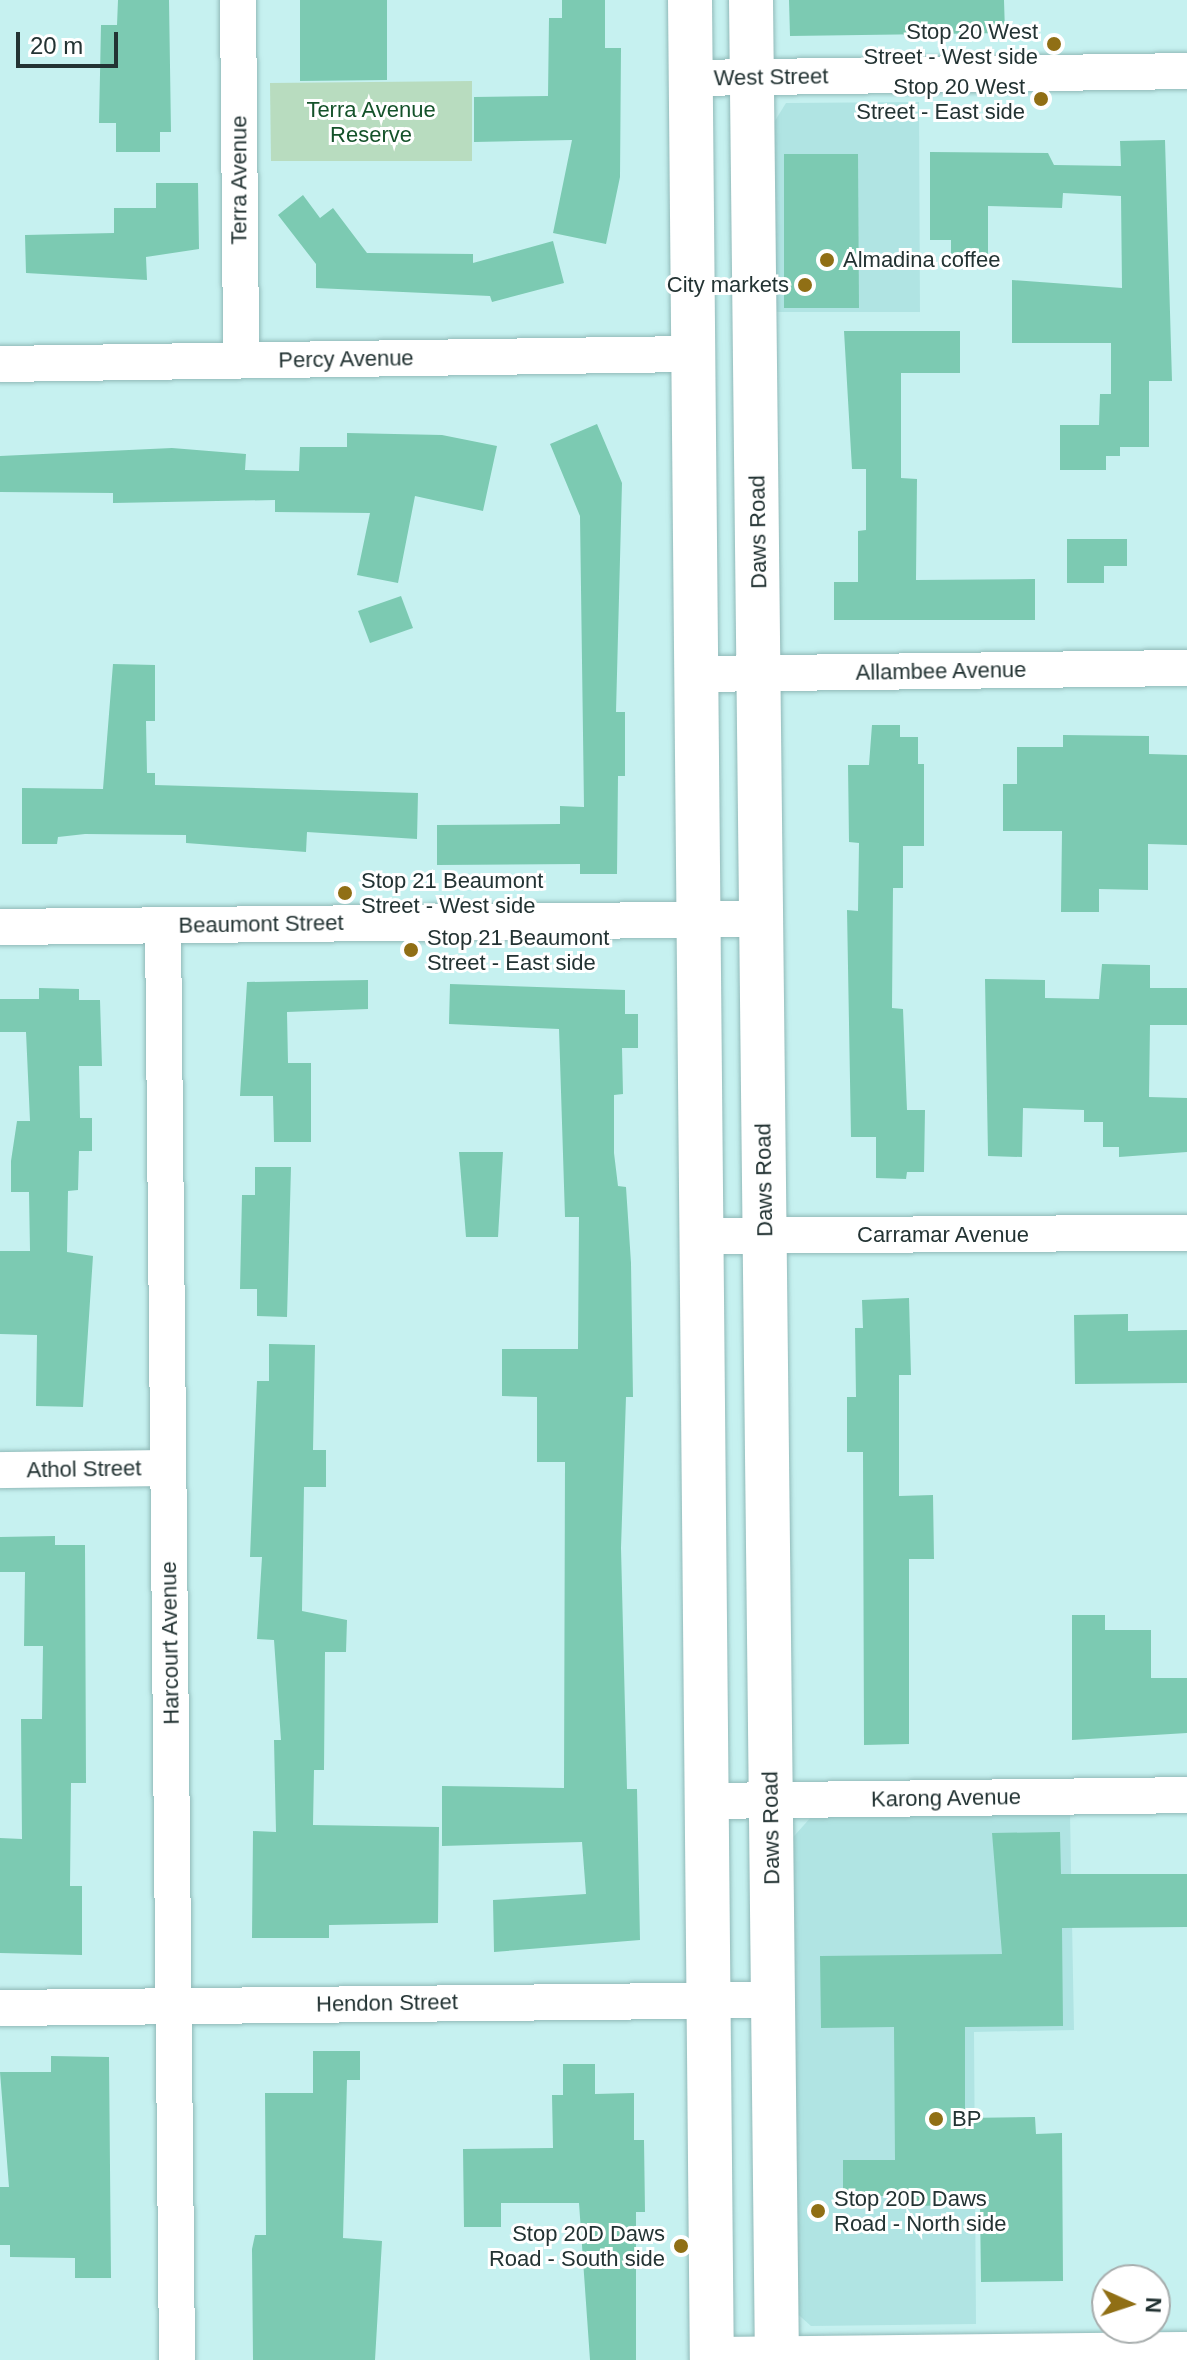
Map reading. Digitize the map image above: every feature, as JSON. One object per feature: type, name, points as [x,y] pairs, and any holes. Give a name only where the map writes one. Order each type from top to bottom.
[{"type":"main road","points":[[690,0],[695,920],[712,2358]]},
{"type":"main road","name":"Daws Road","points":[[751,0],[777,2357]]},
{"type":"street","name":"Terra Avenue","points":[[238,0],[241,360]]},
{"type":"street","name":"West Street","points":[[690,78],[1187,71]]},
{"type":"street","name":"Percy Avenue","points":[[0,364],[692,354]]},
{"type":"street","name":"Allambee Avenue","points":[[695,674],[1187,668]]},
{"type":"street","name":"Beaumont Street","points":[[0,927],[762,919]]},
{"type":"street","name":"Harcourt Avenue","points":[[163,925],[177,2360]]},
{"type":"street","name":"Carramar Avenue","points":[[699,1236],[1187,1233]]},
{"type":"street","name":"Athol Street","points":[[0,1470],[168,1468]]},
{"type":"street","name":"Karong Avenue","points":[[706,1801],[1187,1795]]},
{"type":"street","name":"Hendon Street","points":[[0,2008],[773,2000]]},
{"type":"street","points":[[712,2358],[1187,2350]]},
{"type":"shaded area","points":[[919,102],[920,312],[775,312],[773,124],[786,103]]},
{"type":"shaded area","points":[[1070,1813],[1074,2030],[974,2032],[976,2324],[811,2326],[792,2309],[787,1844],[812,1816]]},
{"type":"green space","name":"Terra Avenue Reserve","points":[[472,81],[472,161],[271,161],[270,83]]},
{"type":"building","points":[[118,0],[169,0],[171,132],[160,132],[160,152],[116,152],[116,123],[99,123],[101,25],[117,25]]},
{"type":"building","points":[[300,0],[387,0],[387,80],[300,81]]},
{"type":"building","points":[[562,0],[605,0],[605,48],[621,48],[620,177],[606,244],[553,233],[572,140],[474,142],[474,97],[548,96],[549,18],[562,18]]},
{"type":"building","points":[[789,0],[1004,0],[1005,33],[790,36]]},
{"type":"building","points":[[1165,140],[1172,381],[1149,381],[1149,447],[1120,447],[1120,456],[1106,456],[1106,470],[1060,470],[1060,425],[1099,425],[1100,394],[1111,394],[1111,343],[1012,343],[1012,280],[1122,288],[1121,196],[1063,193],[1062,208],[988,206],[988,254],[951,254],[951,240],[930,240],[930,152],[1048,153],[1054,165],[1121,166],[1120,141]]},
{"type":"building","points":[[784,154],[858,154],[859,308],[784,308]]},
{"type":"building","points":[[156,183],[198,183],[199,249],[146,257],[147,280],[26,273],[25,235],[114,233],[114,208],[156,208]]},
{"type":"building","points":[[303,195],[320,218],[333,208],[367,253],[473,254],[473,263],[553,241],[564,283],[492,302],[490,296],[316,288],[316,264],[278,215]]},
{"type":"building","points":[[844,331],[960,331],[960,373],[901,373],[901,478],[917,479],[916,580],[1035,579],[1035,620],[834,620],[834,582],[858,582],[858,531],[866,530],[866,469],[852,469]]},
{"type":"building","points":[[597,424],[622,483],[616,712],[625,712],[625,776],[618,776],[617,874],[580,874],[580,864],[437,865],[437,825],[560,824],[560,806],[584,807],[580,516],[550,444]]},
{"type":"building","points":[[347,433],[442,435],[497,446],[483,511],[415,496],[398,583],[357,575],[370,513],[275,512],[275,500],[113,503],[113,493],[0,492],[0,456],[172,448],[246,454],[245,470],[299,471],[300,447],[347,447]]},
{"type":"building","points":[[1067,539],[1127,539],[1127,566],[1104,566],[1104,583],[1067,583]]},
{"type":"building","points":[[401,596],[413,628],[370,643],[358,611]]},
{"type":"building","points":[[113,664],[155,665],[155,721],[146,721],[147,773],[155,773],[155,785],[418,793],[417,839],[307,832],[306,852],[186,843],[186,835],[85,834],[58,837],[57,844],[22,844],[22,788],[103,789]]},
{"type":"building","points":[[872,725],[900,725],[900,737],[918,737],[918,764],[924,764],[924,846],[903,846],[903,888],[893,888],[892,1008],[903,1009],[907,1110],[925,1110],[924,1172],[907,1172],[906,1179],[876,1178],[876,1137],[851,1137],[847,910],[858,911],[859,843],[849,842],[848,765],[869,765]]},
{"type":"building","points":[[1063,735],[1149,736],[1149,754],[1187,755],[1187,845],[1148,844],[1148,890],[1099,889],[1099,912],[1061,912],[1062,831],[1003,831],[1003,784],[1017,784],[1017,747],[1063,747]]},
{"type":"building","points":[[1102,964],[1150,965],[1150,988],[1187,988],[1187,1025],[1150,1025],[1149,1097],[1187,1098],[1187,1152],[1119,1157],[1119,1147],[1103,1147],[1103,1122],[1084,1122],[1084,1110],[1023,1108],[1022,1157],[988,1156],[985,979],[1045,980],[1045,998],[1099,999]]},
{"type":"building","points":[[368,980],[368,1009],[287,1012],[288,1063],[311,1063],[311,1142],[274,1142],[273,1096],[240,1096],[247,982]]},
{"type":"building","points":[[450,984],[625,990],[625,1014],[638,1014],[638,1048],[622,1048],[623,1094],[614,1095],[614,1153],[618,1186],[626,1187],[631,1263],[633,1397],[626,1397],[621,1548],[627,1789],[637,1789],[640,1940],[494,1952],[493,1900],[586,1894],[582,1842],[442,1846],[442,1786],[564,1788],[565,1462],[537,1462],[537,1397],[502,1396],[502,1349],[578,1349],[579,1217],[565,1217],[559,1029],[449,1024]]},
{"type":"building","points":[[39,988],[79,989],[79,1000],[100,1000],[102,1066],[79,1066],[80,1118],[92,1118],[92,1151],[79,1151],[78,1190],[68,1191],[67,1252],[93,1256],[83,1407],[36,1406],[37,1335],[0,1334],[0,1251],[30,1251],[29,1192],[11,1192],[11,1161],[17,1121],[30,1121],[26,1032],[0,1032],[0,999],[39,999]]},
{"type":"building","points":[[459,1152],[503,1152],[498,1237],[466,1237]]},
{"type":"building","points":[[255,1167],[291,1167],[287,1317],[257,1316],[257,1289],[240,1289],[242,1195],[255,1195]]},
{"type":"building","points":[[909,1298],[911,1375],[899,1375],[899,1496],[933,1495],[934,1559],[909,1559],[909,1744],[864,1745],[863,1452],[847,1452],[847,1397],[856,1397],[855,1328],[863,1328],[862,1300]]},
{"type":"building","points":[[1128,1314],[1128,1331],[1187,1330],[1187,1383],[1075,1384],[1074,1315]]},
{"type":"building","points":[[269,1344],[315,1345],[313,1450],[326,1450],[326,1487],[304,1487],[302,1611],[347,1620],[346,1652],[325,1652],[324,1770],[314,1770],[313,1825],[439,1827],[438,1923],[329,1925],[329,1938],[252,1938],[253,1831],[276,1832],[274,1740],[281,1740],[274,1640],[257,1639],[262,1557],[250,1557],[257,1381],[269,1381]]},
{"type":"building","points":[[55,1536],[55,1545],[85,1545],[86,1783],[71,1783],[70,1886],[82,1886],[82,1955],[0,1953],[0,1838],[22,1839],[21,1719],[42,1719],[43,1646],[24,1646],[25,1572],[0,1572],[0,1537]]},
{"type":"building","points":[[1072,1615],[1105,1615],[1105,1630],[1151,1630],[1151,1678],[1187,1678],[1187,1733],[1072,1740]]},
{"type":"building","points":[[1060,1832],[1061,1874],[1187,1874],[1187,1927],[1062,1928],[1063,2026],[965,2027],[965,2118],[1035,2117],[1036,2134],[1062,2133],[1063,2281],[981,2282],[980,2205],[906,2206],[906,2196],[843,2196],[843,2160],[895,2160],[894,2027],[821,2028],[820,1956],[1002,1954],[992,1833]]},
{"type":"building","points":[[313,2051],[360,2051],[360,2080],[347,2080],[343,2238],[382,2241],[375,2360],[253,2360],[252,2249],[255,2235],[266,2235],[265,2093],[313,2093]]},
{"type":"building","points":[[51,2056],[109,2057],[111,2278],[75,2278],[75,2258],[10,2257],[10,2245],[0,2245],[0,2187],[9,2187],[0,2072],[51,2072]]},
{"type":"building","points":[[563,2064],[595,2064],[595,2094],[634,2093],[634,2140],[644,2140],[645,2212],[636,2212],[636,2360],[590,2360],[579,2203],[501,2203],[501,2227],[464,2227],[463,2149],[553,2148],[552,2095],[563,2095]]},
{"type":"place","name":"Stop 20 West Street - West side","points":[[1054,44]]},
{"type":"place","name":"Stop 20 West Street - East side","points":[[1041,99]]},
{"type":"place","name":"Almadina coffee","points":[[827,260]]},
{"type":"place","name":"City markets","points":[[805,285]]},
{"type":"place","name":"Stop 21 Beaumont Street - West side","points":[[345,893]]},
{"type":"place","name":"Stop 21 Beaumont Street - East side","points":[[411,950]]},
{"type":"place","name":"BP","points":[[936,2119]]},
{"type":"place","name":"Stop 20D Daws Road - North side","points":[[818,2211]]},
{"type":"place","name":"Stop 20D Daws Road - South side","points":[[681,2246]]}]
